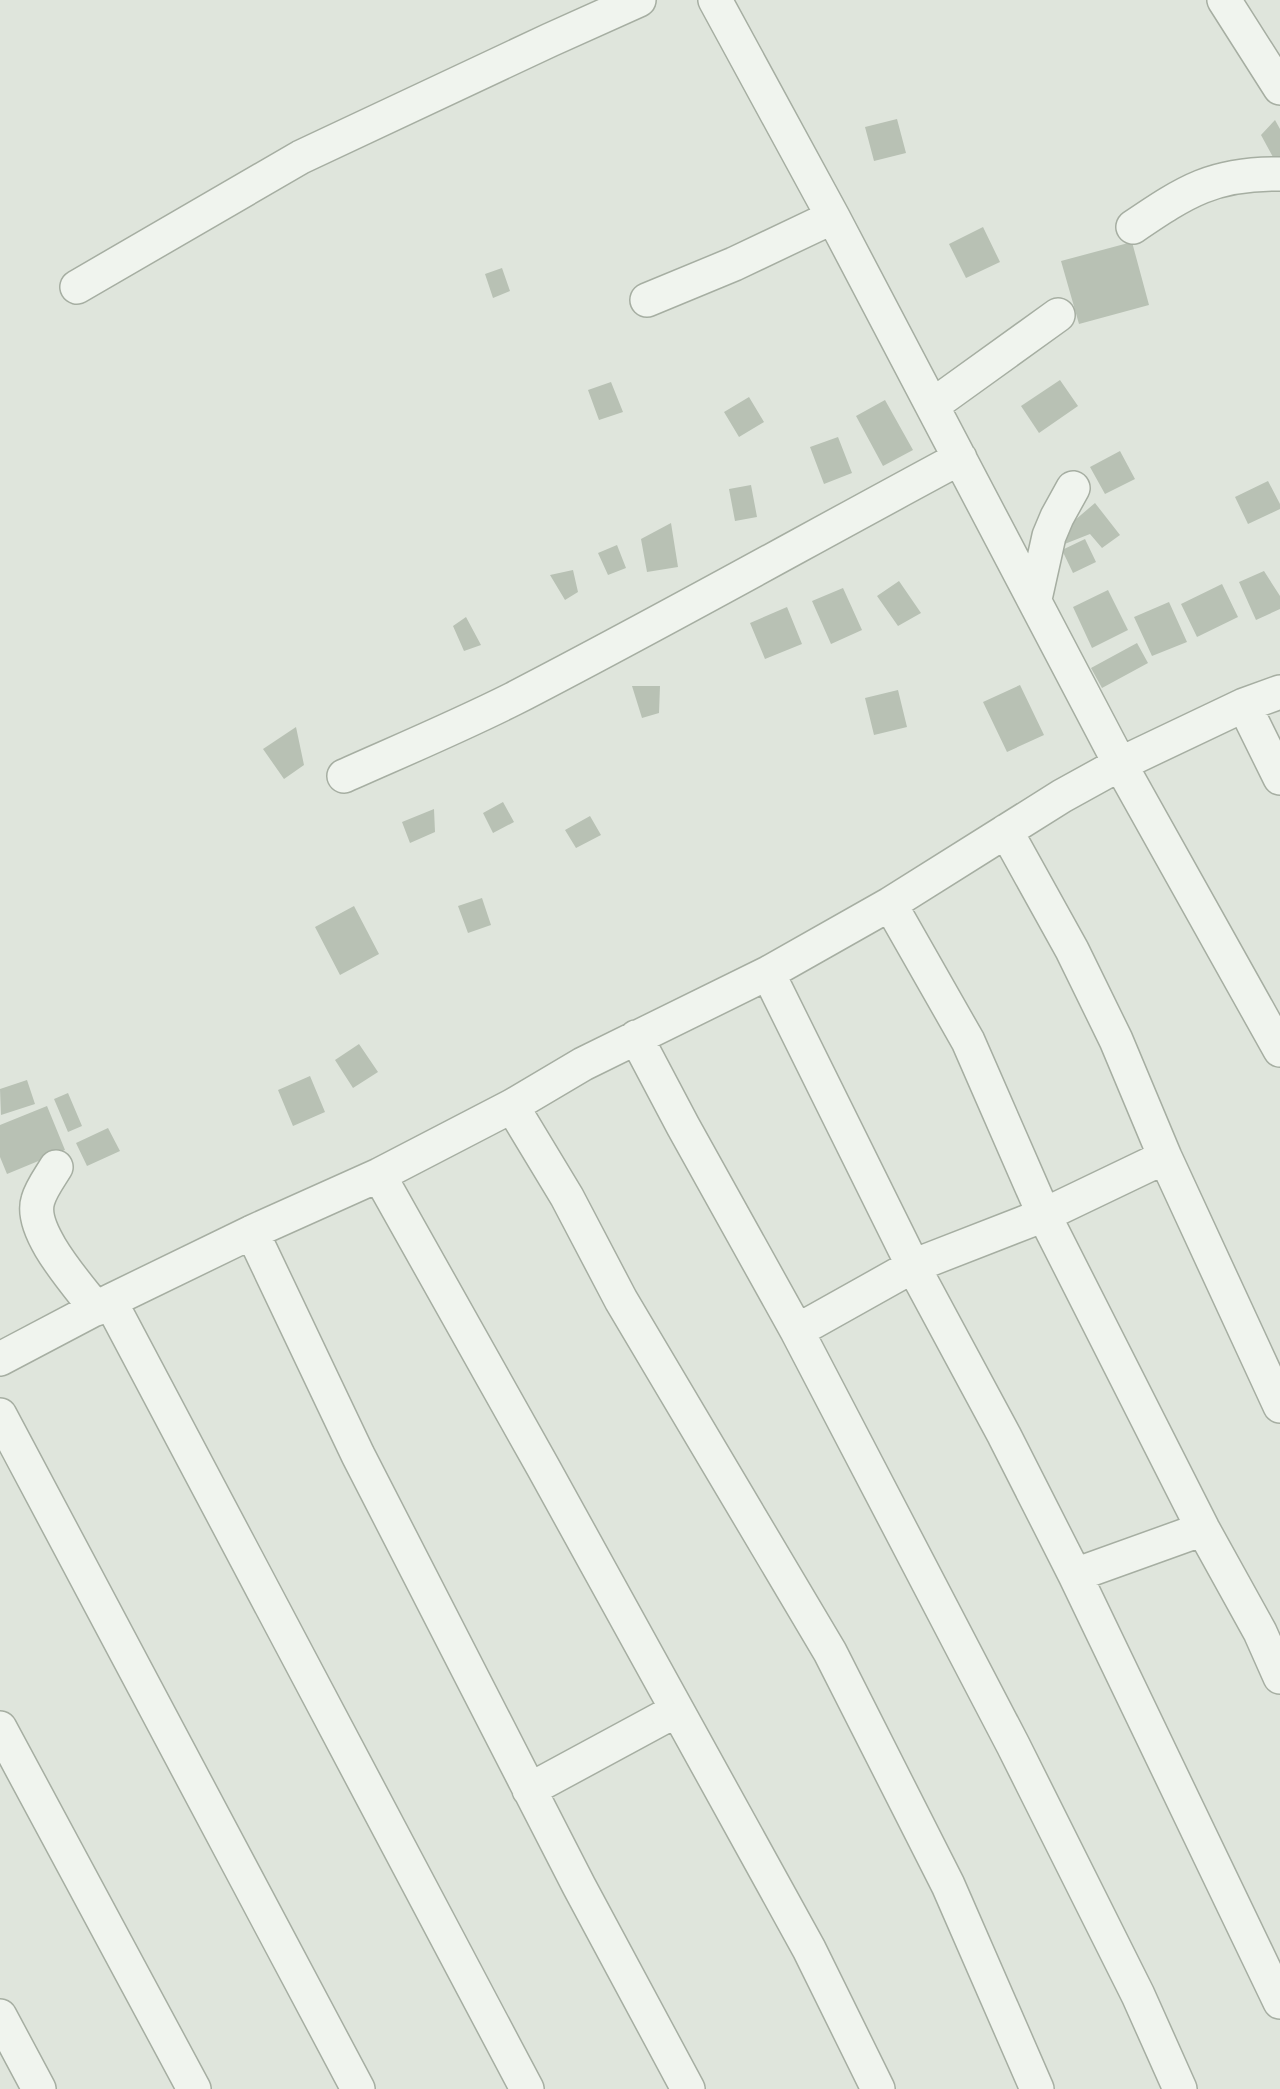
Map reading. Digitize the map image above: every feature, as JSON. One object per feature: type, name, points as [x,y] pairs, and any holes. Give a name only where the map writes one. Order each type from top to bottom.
[{"type":"street","points":[[77,287],[301,157],[639,0]]},
{"type":"street","points":[[715,0],[933,405],[1120,764],[1280,1050]]},
{"type":"street","points":[[1224,0],[1280,88]]},
{"type":"street","points":[[1133,227],[1171,202],[1207,183],[1249,173],[1280,174]]},
{"type":"street","points":[[647,300],[734,264],[833,217]]},
{"type":"street","points":[[933,405],[1058,315]]},
{"type":"street","points":[[344,776],[510,700],[719,591],[836,524],[960,458]]},
{"type":"street","points":[[1035,599],[1049,536],[1074,488]]},
{"type":"street","points":[[0,1359],[103,1305],[252,1232],[379,1175],[512,1106],[583,1064],[768,973],[890,904],[1062,796],[1120,764],[1244,705],[1280,692]]},
{"type":"street","points":[[1244,705],[1280,778]]},
{"type":"street","points":[[1006,831],[1072,950],[1116,1040],[1165,1157],[1280,1406]]},
{"type":"street","points":[[890,904],[968,1041],[1044,1215],[1203,1529],[1260,1632],[1280,1677]]},
{"type":"street","points":[[768,973],[913,1266],[1004,1435],[1075,1575],[1280,2002]]},
{"type":"street","points":[[636,1037],[797,1331],[1019,1755],[1138,1995],[1180,2089]]},
{"type":"street","points":[[512,1106],[567,1197],[621,1300],[830,1652],[948,1885],[1037,2089]]},
{"type":"street","points":[[797,1331],[913,1266],[1044,1215],[1165,1157]]},
{"type":"street","points":[[56,1167],[37,1201],[39,1228],[51,1249],[103,1305],[527,2089]]},
{"type":"street","points":[[379,1175],[809,1949],[878,2089]]},
{"type":"street","points":[[252,1232],[358,1455],[579,1886],[688,2089]]},
{"type":"street","points":[[0,1415],[358,2089]]},
{"type":"street","points":[[1075,1575],[1203,1529]]},
{"type":"street","points":[[530,1790],[677,1710]]},
{"type":"street","points":[[0,1728],[194,2089]]},
{"type":"street","points":[[0,2016],[39,2089]]},
{"type":"building","points":[[897,119],[906,153],[874,161],[865,127]]},
{"type":"building","points":[[1275,120],[1280,129],[1280,156],[1274,159],[1261,135]]},
{"type":"building","points":[[983,227],[1000,262],[966,278],[949,244]]},
{"type":"building","points":[[1132,242],[1149,305],[1079,324],[1061,261]]},
{"type":"building","points":[[502,268],[510,291],[493,298],[485,274]]},
{"type":"building","points":[[1060,380],[1078,406],[1039,433],[1021,406]]},
{"type":"building","points":[[611,382],[623,412],[599,420],[588,390]]},
{"type":"building","points":[[749,397],[764,422],[739,437],[724,412]]},
{"type":"building","points":[[885,400],[913,450],[883,466],[856,416]]},
{"type":"building","points":[[838,437],[852,473],[824,484],[810,447]]},
{"type":"building","points":[[1120,451],[1135,479],[1105,494],[1090,467]]},
{"type":"building","points":[[1268,481],[1280,504],[1280,509],[1248,524],[1235,497]]},
{"type":"building","points":[[751,485],[757,517],[735,521],[729,489]]},
{"type":"building","points":[[1095,503],[1120,535],[1102,548],[1090,534],[1057,547],[1055,537]]},
{"type":"building","points":[[671,523],[678,567],[647,572],[641,539]]},
{"type":"building","points":[[1085,539],[1096,562],[1073,573],[1062,550]]},
{"type":"building","points":[[617,545],[626,568],[608,575],[598,553]]},
{"type":"building","points":[[573,570],[578,592],[565,600],[550,575]]},
{"type":"building","points":[[1264,571],[1280,596],[1280,609],[1256,620],[1239,582]]},
{"type":"building","points":[[899,581],[921,613],[898,626],[877,596]]},
{"type":"building","points":[[1222,584],[1238,617],[1197,637],[1181,604]]},
{"type":"building","points":[[843,588],[862,630],[831,644],[812,601]]},
{"type":"building","points":[[1108,590],[1128,630],[1092,648],[1073,607]]},
{"type":"building","points":[[1169,602],[1187,642],[1152,656],[1134,617]]},
{"type":"building","points":[[787,607],[802,644],[765,659],[750,623]]},
{"type":"building","points":[[466,617],[481,645],[464,651],[453,626]]},
{"type":"building","points":[[1137,643],[1148,663],[1102,688],[1091,668]]},
{"type":"building","points":[[1020,685],[1044,735],[1007,752],[983,702]]},
{"type":"building","points":[[632,686],[660,686],[659,713],[642,718]]},
{"type":"building","points":[[898,690],[907,727],[874,735],[865,698]]},
{"type":"building","points":[[296,727],[304,765],[284,779],[263,749]]},
{"type":"building","points":[[503,802],[514,822],[493,833],[483,813]]},
{"type":"building","points":[[434,809],[435,832],[410,843],[402,822]]},
{"type":"building","points":[[590,816],[601,835],[576,848],[565,830]]},
{"type":"building","points":[[482,898],[491,925],[468,933],[458,906]]},
{"type":"building","points":[[354,906],[379,954],[340,975],[315,927]]},
{"type":"building","points":[[359,1044],[378,1072],[353,1088],[335,1060]]},
{"type":"building","points":[[310,1076],[325,1112],[293,1126],[278,1090]]},
{"type":"building","points":[[27,1080],[35,1104],[1,1115],[0,1089]]},
{"type":"building","points":[[68,1093],[82,1126],[68,1132],[54,1099]]},
{"type":"building","points":[[47,1106],[65,1150],[7,1174],[0,1157],[0,1125]]},
{"type":"building","points":[[108,1128],[120,1151],[87,1166],[76,1143]]}]
